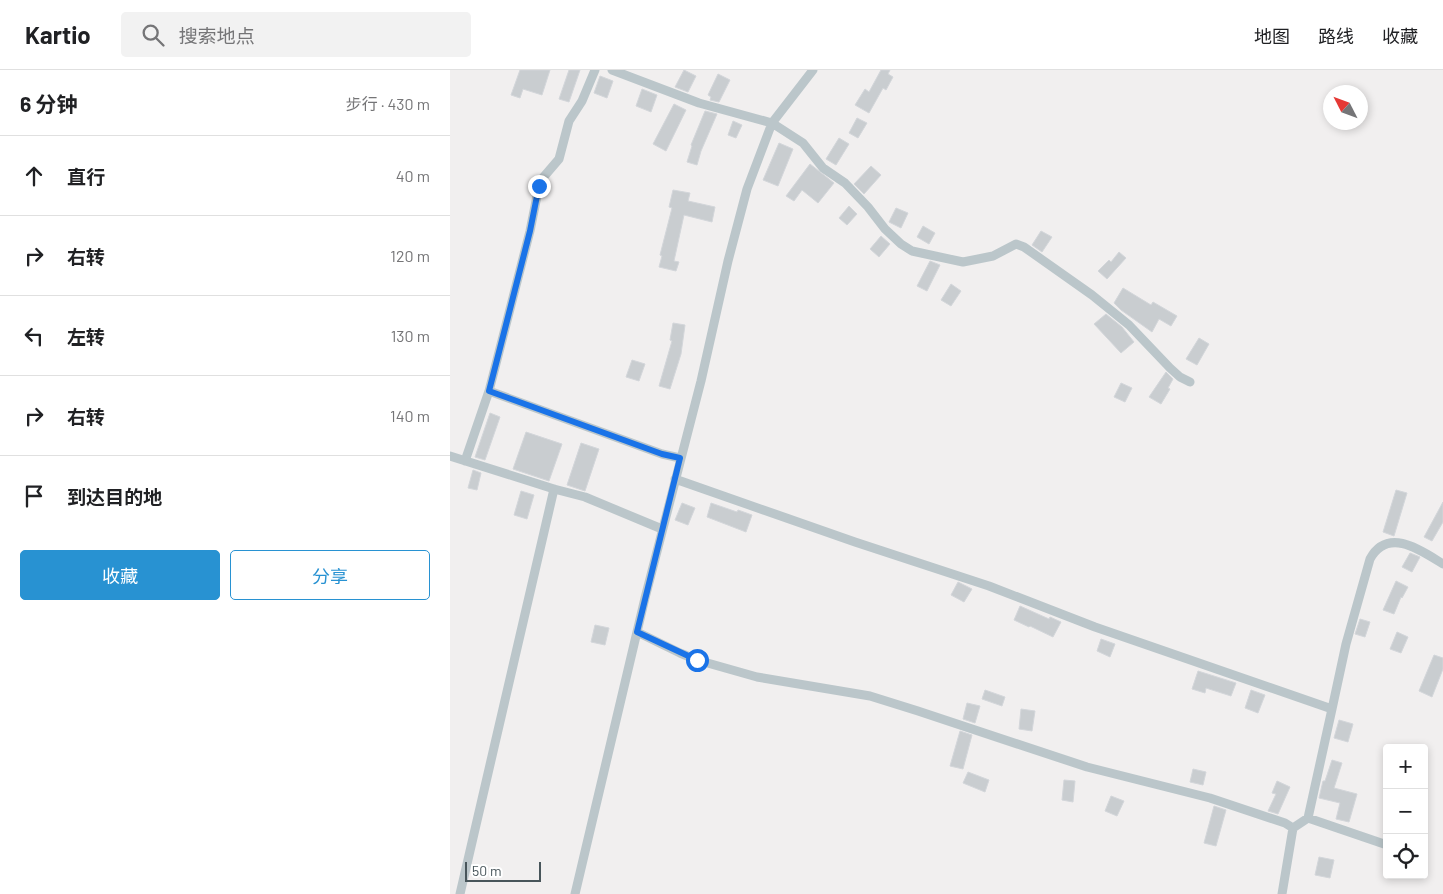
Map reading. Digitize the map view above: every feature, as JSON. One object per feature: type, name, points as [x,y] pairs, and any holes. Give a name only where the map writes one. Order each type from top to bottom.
[{"type":"street","points":[[465,461],[489,391],[530,231],[539,186],[541,180],[559,159],[569,121],[582,101],[594,70]]},
{"type":"street","points":[[612,70],[699,103],[772,123],[803,143],[823,168],[845,184],[868,207],[885,229],[901,244],[912,251],[963,262],[993,256],[1016,244],[1024,246],[1092,295],[1129,325],[1170,368],[1180,377],[1190,382]]},
{"type":"street","points":[[575,894],[662,529],[747,188],[772,123],[813,70]]},
{"type":"street","points":[[489,391],[662,454],[680,458]]},
{"type":"street","points":[[450,456],[585,497],[662,529]]},
{"type":"street","points":[[675,479],[855,542],[989,586],[1095,627],[1332,709]]},
{"type":"street","points":[[460,894],[554,489]]},
{"type":"street","points":[[1282,894],[1293,828],[1308,818],[1346,644],[1370,559],[1379,548],[1391,543],[1400,542],[1412,545],[1443,564]]},
{"type":"street","points":[[637,632],[697,660],[757,677],[870,696],[918,710],[1086,767],[1210,798],[1285,823],[1293,828]]},
{"type":"street","points":[[1308,818],[1383,844]]},
{"type":"building","points":[[520,70],[550,70],[542,95],[523,89],[520,98],[511,95]]},
{"type":"building","points":[[569,70],[580,70],[569,102],[559,99]]},
{"type":"building","points":[[684,70],[696,76],[688,92],[675,87]]},
{"type":"building","points":[[881,70],[890,70],[888,74],[893,77],[886,90],[883,88],[869,113],[855,105],[865,89],[869,92]]},
{"type":"building","points":[[718,74],[730,80],[719,102],[710,100],[711,97],[708,95]]},
{"type":"building","points":[[600,76],[613,81],[607,98],[594,93]]},
{"type":"building","points":[[642,89],[657,95],[651,112],[636,106]]},
{"type":"building","points":[[674,104],[686,110],[666,151],[653,144]]},
{"type":"building","points":[[705,111],[717,114],[697,165],[687,162],[691,145]]},
{"type":"building","points":[[857,118],[867,123],[858,138],[849,133]]},
{"type":"building","points":[[733,121],[742,125],[736,138],[728,135]]},
{"type":"building","points":[[839,138],[849,144],[836,165],[826,159]]},
{"type":"building","points":[[779,143],[793,149],[778,186],[763,180]]},
{"type":"building","points":[[810,164],[834,183],[818,203],[802,190],[794,201],[786,196]]},
{"type":"building","points":[[871,166],[881,175],[864,194],[854,184]]},
{"type":"building","points":[[673,190],[690,193],[688,201],[715,207],[712,222],[684,215],[674,261],[679,262],[676,271],[659,267],[662,256],[660,255],[672,208],[669,207]]},
{"type":"building","points":[[849,206],[857,214],[847,225],[839,218]]},
{"type":"building","points":[[896,208],[908,213],[901,228],[889,222]]},
{"type":"building","points":[[923,226],[935,233],[929,244],[917,237]]},
{"type":"building","points":[[1041,231],[1052,237],[1042,252],[1032,245]]},
{"type":"building","points":[[881,236],[890,244],[879,257],[870,249]]},
{"type":"building","points":[[1119,252],[1126,258],[1107,279],[1098,271],[1109,260],[1111,262]]},
{"type":"building","points":[[930,261],[940,265],[927,291],[917,286]]},
{"type":"building","points":[[951,284],[961,291],[951,306],[941,300]]},
{"type":"building","points":[[1123,288],[1151,305],[1153,302],[1177,316],[1171,326],[1159,319],[1152,332],[1121,310],[1114,303]]},
{"type":"building","points":[[1106,314],[1122,327],[1134,342],[1121,353],[1094,324]]},
{"type":"building","points":[[673,323],[685,325],[681,354],[670,389],[659,386],[672,341],[670,340]]},
{"type":"building","points":[[1199,338],[1209,344],[1197,365],[1186,359]]},
{"type":"building","points":[[632,360],[645,364],[639,381],[626,377]]},
{"type":"building","points":[[1166,372],[1173,379],[1168,388],[1170,389],[1161,404],[1149,397]]},
{"type":"building","points":[[1121,383],[1132,388],[1125,402],[1114,397]]},
{"type":"building","points":[[490,413],[500,417],[485,460],[475,457]]},
{"type":"building","points":[[526,432],[562,444],[549,481],[513,469]]},
{"type":"building","points":[[581,443],[599,449],[585,491],[567,485]]},
{"type":"building","points":[[473,470],[481,473],[477,490],[468,488]]},
{"type":"building","points":[[1396,490],[1407,493],[1394,536],[1383,532]]},
{"type":"building","points":[[521,491],[534,495],[527,519],[514,515]]},
{"type":"building","points":[[1443,502],[1443,522],[1432,541],[1424,537]]},
{"type":"building","points":[[682,503],[695,508],[688,525],[675,520]]},
{"type":"building","points":[[711,503],[752,515],[746,532],[707,517]]},
{"type":"building","points":[[1410,553],[1420,557],[1412,572],[1402,567]]},
{"type":"building","points":[[1396,581],[1408,587],[1401,597],[1394,614],[1383,610]]},
{"type":"building","points":[[958,582],[972,589],[964,602],[951,595]]},
{"type":"building","points":[[1020,606],[1049,619],[1050,617],[1061,622],[1053,637],[1014,620]]},
{"type":"building","points":[[1360,619],[1370,622],[1365,637],[1355,634]]},
{"type":"building","points":[[595,625],[609,628],[605,645],[591,642]]},
{"type":"building","points":[[1397,632],[1408,637],[1401,653],[1390,649]]},
{"type":"building","points":[[1101,639],[1115,644],[1110,657],[1097,651]]},
{"type":"building","points":[[1434,655],[1443,658],[1443,669],[1432,697],[1419,691]]},
{"type":"building","points":[[1198,671],[1236,683],[1231,696],[1206,688],[1205,693],[1192,689]]},
{"type":"building","points":[[985,690],[1005,697],[1002,706],[982,699]]},
{"type":"building","points":[[1251,690],[1265,695],[1258,713],[1245,708]]},
{"type":"building","points":[[967,703],[980,706],[975,723],[963,719]]},
{"type":"building","points":[[1021,709],[1035,711],[1032,731],[1019,729]]},
{"type":"building","points":[[1339,720],[1353,724],[1348,742],[1334,738]]},
{"type":"building","points":[[960,731],[972,735],[963,769],[950,766]]},
{"type":"building","points":[[1332,760],[1342,763],[1334,788],[1357,794],[1349,822],[1336,819],[1340,803],[1319,798],[1323,781],[1325,781]]},
{"type":"building","points":[[1193,769],[1206,772],[1203,785],[1190,782]]},
{"type":"building","points":[[968,772],[989,780],[985,792],[963,783]]},
{"type":"building","points":[[1064,780],[1075,781],[1073,802],[1062,800]]},
{"type":"building","points":[[1277,781],[1290,787],[1278,814],[1268,811],[1276,794],[1272,793]]},
{"type":"building","points":[[1111,796],[1124,801],[1117,816],[1105,811]]},
{"type":"building","points":[[1214,806],[1226,810],[1216,846],[1204,843]]},
{"type":"building","points":[[1319,857],[1334,860],[1330,878],[1315,875]]},
{"type":"route","points":[[539,186],[530,231],[489,391],[662,454],[680,458],[637,632],[697,660]]}]
